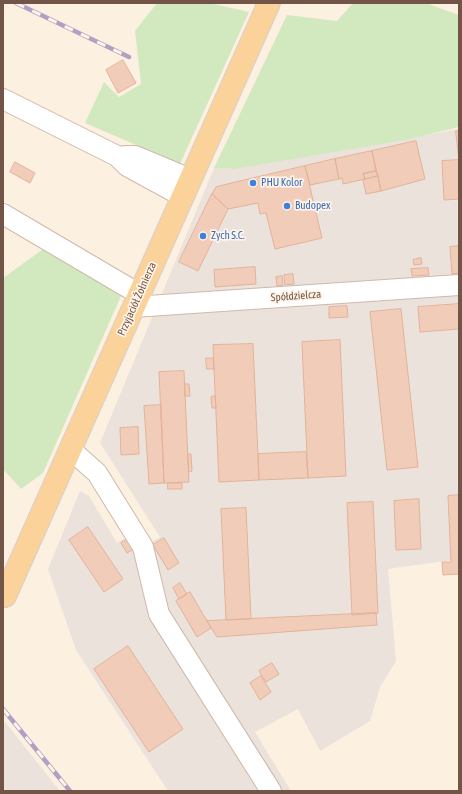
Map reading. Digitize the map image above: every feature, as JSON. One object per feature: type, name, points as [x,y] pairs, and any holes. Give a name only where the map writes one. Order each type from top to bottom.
[{"type":"main road","name":"Przyjaciół Żołnierza","points":[[5,596],[269,3]]},
{"type":"street","points":[[3,99],[117,156],[127,166],[186,187]]},
{"type":"street","points":[[3,214],[136,301]]},
{"type":"street","name":"Spółdzielcza","points":[[136,301],[459,285]]},
{"type":"street","points":[[70,449],[98,473],[143,547],[159,614],[271,791]]},
{"type":"shaded area","points":[[459,129],[459,559],[388,569],[396,661],[380,687],[370,721],[320,751],[298,709],[255,732],[291,791],[168,791],[76,650],[48,569],[80,491],[89,496],[117,543],[128,536],[137,551],[160,537],[100,443],[214,168],[231,169]]},
{"type":"shaded area","points":[[5,722],[60,791],[3,791],[3,723]]},
{"type":"green space","points":[[157,3],[209,3],[249,12],[180,164],[85,123],[104,82],[119,97],[141,84],[135,31]]},
{"type":"green space","points":[[353,3],[426,3],[459,15],[459,127],[405,140],[234,169],[214,168],[287,15],[337,21]]},
{"type":"green space","points":[[46,247],[121,296],[43,473],[21,489],[3,469],[3,278]]},
{"type":"building","points":[[123,60],[136,83],[118,93],[106,70]]},
{"type":"building","points":[[456,131],[459,131],[459,160]]},
{"type":"building","points":[[416,141],[425,179],[381,191],[372,151]]},
{"type":"building","points":[[372,151],[376,171],[363,174],[365,179],[343,184],[342,178],[339,179],[335,159]]},
{"type":"building","points":[[335,159],[339,179],[310,185],[305,166]]},
{"type":"building","points":[[459,160],[459,199],[444,200],[442,161]]},
{"type":"building","points":[[15,162],[35,173],[30,183],[10,172]]},
{"type":"building","name":"Budopex","points":[[305,166],[322,238],[275,249],[266,213],[260,214],[258,203],[228,209],[212,194],[216,187]]},
{"type":"building","points":[[376,171],[378,176],[365,179],[363,174]]},
{"type":"building","points":[[378,176],[381,191],[366,194],[363,180]]},
{"type":"building","name":"Zych S.C.","points":[[212,194],[228,209],[198,271],[179,262]]},
{"type":"building","points":[[459,246],[459,273],[452,274],[450,247]]},
{"type":"building","points":[[421,258],[422,264],[414,265],[413,260]]},
{"type":"building","points":[[255,267],[256,284],[215,287],[214,270]]},
{"type":"building","points":[[428,268],[429,275],[412,276],[411,269]]},
{"type":"building","points":[[293,274],[294,284],[285,285],[284,275]]},
{"type":"building","points":[[282,276],[283,285],[277,286],[276,277]]},
{"type":"building","points":[[459,304],[459,329],[420,332],[418,307]]},
{"type":"building","points":[[347,306],[348,317],[329,318],[329,307]]},
{"type":"building","points":[[401,309],[418,467],[387,470],[370,312]]},
{"type":"building","points":[[340,340],[346,476],[308,478],[302,342]]},
{"type":"building","points":[[253,344],[259,480],[219,482],[213,345]]},
{"type":"building","points":[[206,358],[213,358],[214,369],[207,369]]},
{"type":"building","points":[[184,371],[189,482],[164,483],[159,372]]},
{"type":"building","points":[[185,384],[189,384],[190,396],[185,396]]},
{"type":"building","points":[[215,396],[216,408],[212,408],[211,397]]},
{"type":"building","points":[[161,405],[164,483],[149,484],[144,406]]},
{"type":"building","points":[[138,427],[139,454],[121,455],[120,428]]},
{"type":"building","points":[[306,452],[308,478],[259,480],[258,454]]},
{"type":"building","points":[[188,454],[191,454],[192,471],[189,472]]},
{"type":"building","points":[[168,483],[182,483],[182,489],[168,489]]},
{"type":"building","points":[[459,495],[459,574],[443,575],[442,562],[451,562],[448,496]]},
{"type":"building","points":[[419,499],[421,549],[396,550],[394,501]]},
{"type":"building","points":[[373,502],[378,613],[352,615],[347,503]]},
{"type":"building","points":[[246,508],[251,619],[226,620],[221,509]]},
{"type":"building","points":[[88,527],[123,579],[104,592],[69,540]]},
{"type":"building","points":[[164,538],[179,563],[168,570],[153,545]]},
{"type":"building","points":[[128,539],[134,549],[127,553],[121,543]]},
{"type":"building","points":[[180,583],[187,594],[179,599],[173,588]]},
{"type":"building","points":[[190,592],[211,628],[197,637],[176,601]]},
{"type":"building","points":[[376,613],[377,625],[217,637],[207,621]]},
{"type":"building","points":[[128,646],[183,729],[149,752],[94,669]]},
{"type":"building","points":[[272,663],[279,674],[266,682],[259,671]]},
{"type":"building","points":[[261,676],[271,692],[260,700],[250,683]]},
{"type":"railway","points":[[16,3],[129,57]]},
{"type":"railway","points":[[3,709],[70,791]]},
{"type":"place","name":"PHU Kolor","points":[[253,183]]},
{"type":"place","name":"Budopex","points":[[287,206]]},
{"type":"place","name":"Zych S.C.","points":[[203,236]]}]
